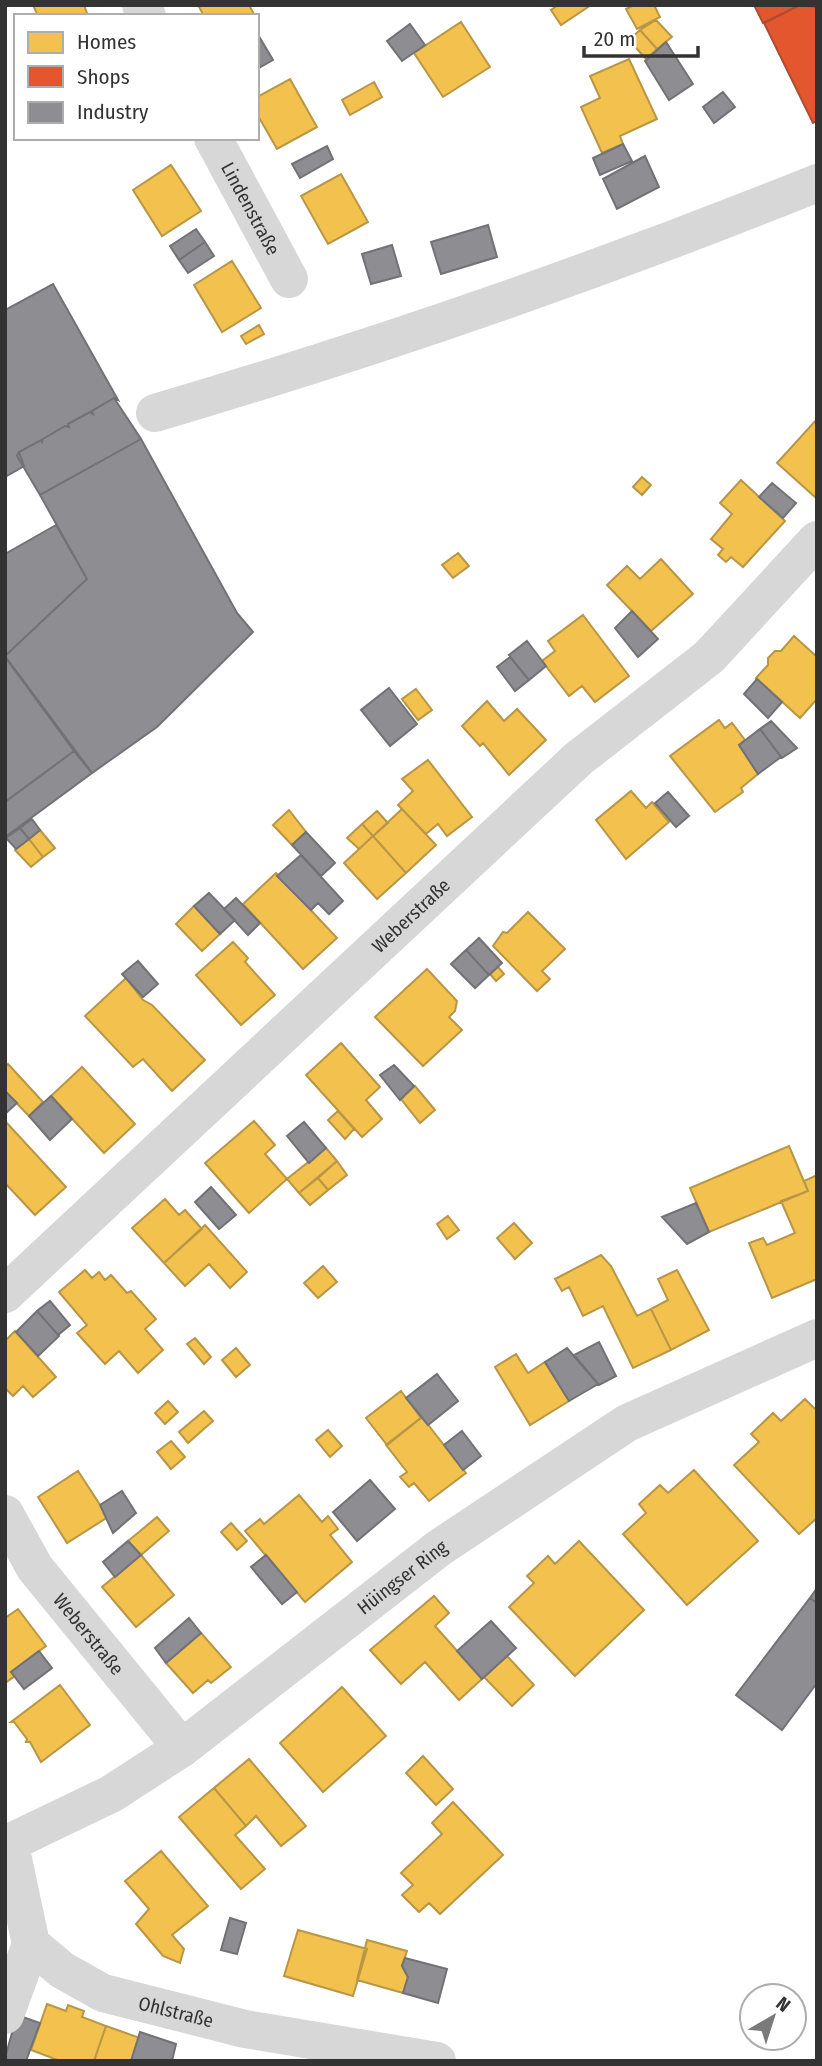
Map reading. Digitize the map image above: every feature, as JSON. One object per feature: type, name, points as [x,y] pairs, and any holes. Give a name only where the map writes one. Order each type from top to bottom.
[{"type":"street","name":"Lindenstraße","points":[[214,140],[289,279]]},
{"type":"street","points":[[155,413],[318,364],[743,213],[817,183]]},
{"type":"street","name":"Weberstraße","points":[[5,1294],[578,760],[709,657],[817,540]]},
{"type":"street","name":"Hüingser Ring","points":[[8,1845],[111,1794],[182,1748],[439,1548],[627,1423],[817,1338]]},
{"type":"street","name":"Weberstraße","points":[[5,1514],[35,1568],[182,1748]]},
{"type":"street","points":[[5,2015],[30,1944],[8,1845]]},
{"type":"street","name":"Ohlstraße","points":[[30,1944],[62,1970],[103,1993],[245,2029],[436,2061]]},
{"type":"building: Homes","points":[[33,5],[84,5],[87,14],[37,14]]},
{"type":"building: Homes","points":[[198,5],[249,5],[254,14],[203,14]]},
{"type":"building: Homes","points":[[558,5],[591,5],[561,25],[551,10]]},
{"type":"building: Homes","points":[[634,5],[654,5],[660,17],[637,29],[626,9]]},
{"type":"building: Homes","points":[[656,20],[672,37],[657,49],[640,30]]},
{"type":"building: Homes","points":[[461,22],[490,67],[443,97],[414,53]]},
{"type":"building: Homes","points":[[640,30],[657,49],[646,59],[629,40]]},
{"type":"building: Homes","points":[[629,59],[657,119],[620,136],[623,144],[602,153],[581,107],[600,98],[590,76]]},
{"type":"building: Homes","points":[[290,79],[317,127],[277,149],[259,118],[259,96]]},
{"type":"building: Homes","points":[[374,82],[382,97],[350,115],[342,100]]},
{"type":"building: Homes","points":[[171,165],[201,211],[162,236],[133,190]]},
{"type":"building: Homes","points":[[341,174],[368,222],[328,244],[301,196]]},
{"type":"building: Homes","points":[[232,261],[261,308],[222,332],[194,285]]},
{"type":"building: Homes","points":[[259,325],[264,334],[246,344],[241,336]]},
{"type":"building: Homes","points":[[817,419],[817,496],[815,497],[777,463]]},
{"type":"building: Homes","points":[[642,477],[651,485],[642,495],[633,487]]},
{"type":"building: Homes","points":[[741,480],[785,521],[743,567],[731,557],[726,562],[718,555],[723,549],[711,539],[732,514],[720,503]]},
{"type":"building: Homes","points":[[458,553],[469,566],[453,578],[442,565]]},
{"type":"building: Homes","points":[[661,559],[693,594],[651,631],[607,585],[627,566],[640,579]]},
{"type":"building: Homes","points":[[583,615],[629,676],[595,702],[582,686],[569,696],[542,661],[555,651],[548,641]]},
{"type":"building: Homes","points":[[794,636],[817,657],[817,699],[800,718],[756,678],[768,665],[768,658],[775,651],[781,651]]},
{"type":"building: Homes","points":[[416,689],[432,710],[418,720],[402,699]]},
{"type":"building: Homes","points":[[487,701],[504,721],[517,709],[546,740],[509,775],[483,743],[480,746],[462,726]]},
{"type":"building: Homes","points":[[719,720],[725,728],[732,723],[745,740],[739,745],[758,774],[741,788],[743,792],[715,812],[670,756]]},
{"type":"building: Homes","points":[[428,760],[472,817],[447,836],[438,824],[426,834],[398,805],[413,791],[402,779]]},
{"type":"building: Homes","points":[[631,791],[646,808],[652,802],[669,822],[626,859],[596,820]]},
{"type":"building: Homes","points":[[402,809],[436,845],[406,873],[373,836]]},
{"type":"building: Homes","points":[[289,810],[306,832],[292,845],[273,825]]},
{"type":"building: Homes","points":[[377,811],[388,823],[373,836],[362,824]]},
{"type":"building: Homes","points":[[362,824],[373,836],[359,849],[347,838]]},
{"type":"building: Homes","points":[[40,830],[55,848],[43,857],[29,839]]},
{"type":"building: Homes","points":[[373,836],[406,873],[377,899],[344,863]]},
{"type":"building: Homes","points":[[29,839],[43,857],[31,867],[15,850]]},
{"type":"building: Homes","points":[[276,873],[337,938],[303,969],[243,904]]},
{"type":"building: Homes","points":[[194,906],[220,934],[202,951],[176,924]]},
{"type":"building: Homes","points":[[528,912],[565,949],[542,971],[550,979],[537,991],[493,946],[503,932],[507,933]]},
{"type":"building: Homes","points":[[233,942],[248,958],[245,962],[275,995],[241,1025],[196,975]]},
{"type":"building: Homes","points":[[498,967],[504,974],[496,981],[490,974]]},
{"type":"building: Homes","points":[[427,969],[457,1001],[455,1011],[449,1017],[462,1030],[423,1066],[375,1017]]},
{"type":"building: Homes","points":[[126,978],[143,1000],[152,1005],[205,1060],[172,1091],[143,1059],[133,1067],[85,1016]]},
{"type":"building: Homes","points":[[341,1043],[380,1087],[366,1100],[382,1119],[362,1137],[306,1075]]},
{"type":"building: Homes","points":[[8,1064],[43,1102],[29,1116],[5,1091],[5,1067]]},
{"type":"building: Homes","points":[[82,1067],[135,1124],[104,1153],[51,1096]]},
{"type":"building: Homes","points":[[415,1086],[435,1110],[420,1123],[401,1099]]},
{"type":"building: Homes","points":[[338,1111],[354,1129],[345,1139],[328,1120]]},
{"type":"building: Homes","points":[[5,1121],[66,1187],[35,1215],[5,1183]]},
{"type":"building: Homes","points":[[254,1121],[275,1145],[265,1154],[287,1179],[249,1213],[205,1163]]},
{"type":"building: Homes","points":[[789,1146],[808,1191],[709,1232],[690,1188]]},
{"type":"building: Homes","points":[[326,1148],[337,1161],[299,1193],[287,1179]]},
{"type":"building: Homes","points":[[337,1161],[347,1175],[328,1190],[318,1178]]},
{"type":"building: Homes","points":[[817,1175],[817,1279],[772,1298],[749,1243],[763,1238],[767,1245],[795,1233],[781,1201],[808,1191],[804,1181]]},
{"type":"building: Homes","points":[[318,1178],[328,1190],[310,1205],[299,1193]]},
{"type":"building: Homes","points":[[165,1199],[179,1215],[185,1210],[202,1229],[164,1263],[132,1228]]},
{"type":"building: Homes","points":[[448,1216],[459,1230],[447,1239],[437,1224]]},
{"type":"building: Homes","points":[[514,1223],[532,1243],[515,1259],[497,1238]]},
{"type":"building: Homes","points":[[205,1225],[247,1272],[230,1288],[209,1264],[185,1286],[164,1263]]},
{"type":"building: Homes","points":[[601,1255],[611,1266],[637,1316],[651,1309],[671,1350],[633,1368],[603,1306],[583,1316],[569,1287],[562,1291],[555,1279]]},
{"type":"building: Homes","points":[[323,1266],[337,1282],[318,1298],[304,1283]]},
{"type":"building: Homes","points":[[85,1270],[92,1278],[99,1272],[105,1280],[111,1275],[127,1293],[131,1291],[156,1319],[145,1329],[163,1350],[138,1373],[119,1351],[105,1364],[77,1333],[87,1325],[59,1292]]},
{"type":"building: Homes","points":[[677,1270],[709,1330],[671,1350],[651,1309],[668,1300],[658,1279]]},
{"type":"building: Homes","points":[[15,1331],[56,1377],[33,1397],[23,1386],[13,1396],[5,1388],[5,1341]]},
{"type":"building: Homes","points":[[195,1338],[211,1357],[204,1364],[187,1344]]},
{"type":"building: Homes","points":[[236,1348],[250,1365],[236,1377],[222,1360]]},
{"type":"building: Homes","points":[[516,1354],[528,1373],[545,1362],[569,1401],[530,1425],[495,1367]]},
{"type":"building: Homes","points":[[401,1391],[421,1418],[387,1445],[366,1418]]},
{"type":"building: Homes","points":[[805,1399],[817,1411],[817,1518],[799,1534],[734,1465],[759,1442],[751,1434],[773,1413],[781,1421]]},
{"type":"building: Homes","points":[[168,1401],[178,1412],[165,1424],[155,1413]]},
{"type":"building: Homes","points":[[204,1411],[213,1421],[188,1443],[179,1432]]},
{"type":"building: Homes","points":[[422,1417],[466,1473],[429,1501],[414,1483],[409,1487],[400,1477],[407,1472],[386,1445]]},
{"type":"building: Homes","points":[[328,1430],[342,1446],[330,1457],[316,1440]]},
{"type":"building: Homes","points":[[171,1441],[185,1457],[171,1469],[157,1452]]},
{"type":"building: Homes","points":[[694,1470],[758,1541],[687,1605],[623,1534],[646,1513],[639,1504],[660,1485],[668,1493]]},
{"type":"building: Homes","points":[[78,1471],[108,1517],[67,1543],[38,1497]]},
{"type":"building: Homes","points":[[299,1495],[322,1522],[328,1516],[338,1529],[330,1535],[352,1562],[305,1602],[245,1531],[260,1519],[264,1524]]},
{"type":"building: Homes","points":[[157,1517],[169,1531],[141,1555],[128,1541]]},
{"type":"building: Homes","points":[[231,1523],[247,1541],[237,1550],[221,1532]]},
{"type":"building: Homes","points":[[579,1541],[644,1610],[575,1676],[509,1607],[534,1583],[527,1576],[548,1556],[555,1564]]},
{"type":"building: Homes","points":[[141,1555],[174,1595],[136,1627],[102,1587]]},
{"type":"building: Homes","points":[[434,1596],[449,1613],[435,1626],[482,1679],[459,1700],[425,1662],[401,1684],[370,1650]]},
{"type":"building: Homes","points":[[18,1609],[46,1646],[11,1672],[15,1676],[5,1683],[5,1618]]},
{"type":"building: Homes","points":[[201,1633],[231,1667],[211,1683],[208,1680],[193,1693],[166,1663]]},
{"type":"building: Homes","points":[[507,1656],[534,1685],[512,1706],[484,1677]]},
{"type":"building: Homes","points":[[60,1685],[90,1725],[41,1762],[30,1742],[26,1742],[27,1739],[14,1722],[11,1722]]},
{"type":"building: Homes","points":[[342,1687],[386,1736],[323,1792],[280,1743]]},
{"type":"building: Homes","points":[[423,1756],[453,1789],[436,1805],[406,1773]]},
{"type":"building: Homes","points":[[249,1759],[306,1826],[281,1846],[256,1816],[246,1826],[214,1788]]},
{"type":"building: Homes","points":[[214,1788],[246,1826],[235,1835],[265,1869],[241,1889],[179,1817]]},
{"type":"building: Homes","points":[[453,1802],[503,1855],[440,1914],[429,1903],[419,1912],[402,1895],[413,1885],[401,1873],[442,1834],[432,1823]]},
{"type":"building: Homes","points":[[161,1851],[208,1906],[172,1935],[184,1949],[180,1963],[163,1956],[136,1924],[149,1909],[125,1881]]},
{"type":"building: Homes","points":[[298,1930],[367,1949],[353,1996],[284,1976]]},
{"type":"building: Homes","points":[[367,1940],[407,1951],[402,1966],[408,1977],[403,1993],[357,1980]]},
{"type":"building: Homes","points":[[47,2004],[66,2011],[68,2005],[84,2011],[82,2017],[106,2026],[94,2061],[60,2061],[31,2050]]},
{"type":"building: Homes","points":[[106,2026],[140,2038],[131,2061],[94,2061]]},
{"type":"building: Shops","points":[[754,5],[800,5],[763,23]]},
{"type":"building: Shops","points":[[800,5],[817,7],[817,121],[813,123],[764,23]]},
{"type":"building: Industry","points":[[410,24],[425,45],[402,61],[387,41]]},
{"type":"building: Industry","points":[[259,36],[273,60],[259,68]]},
{"type":"building: Industry","points":[[666,42],[693,84],[669,100],[645,61]]},
{"type":"building: Industry","points":[[723,92],[735,107],[714,123],[703,107]]},
{"type":"building: Industry","points":[[623,144],[632,161],[600,175],[593,158]]},
{"type":"building: Industry","points":[[327,146],[333,159],[300,178],[292,164]]},
{"type":"building: Industry","points":[[645,156],[659,187],[617,209],[603,179]]},
{"type":"building: Industry","points":[[488,225],[497,257],[441,274],[431,242]]},
{"type":"building: Industry","points":[[196,229],[205,242],[179,260],[170,246]]},
{"type":"building: Industry","points":[[205,242],[214,256],[188,273],[179,260]]},
{"type":"building: Industry","points":[[392,245],[401,276],[371,284],[362,254]]},
{"type":"building: Industry","points":[[53,284],[118,400],[114,398],[92,411],[93,414],[90,412],[68,424],[69,427],[65,426],[42,442],[41,440],[19,452],[24,466],[5,477],[5,310]]},
{"type":"building: Industry","points":[[114,398],[141,439],[40,495],[17,456],[19,452],[41,440],[42,442],[65,426],[69,427],[68,424],[90,412],[93,414],[92,411]]},
{"type":"building: Industry","points":[[141,439],[237,613],[253,632],[157,727],[92,773],[5,656],[87,579],[40,495]]},
{"type":"building: Industry","points":[[772,483],[796,503],[783,518],[759,497]]},
{"type":"building: Industry","points":[[56,525],[87,579],[5,656],[5,554]]},
{"type":"building: Industry","points":[[632,611],[658,639],[638,657],[615,628]]},
{"type":"building: Industry","points":[[527,641],[546,666],[529,680],[509,655]]},
{"type":"building: Industry","points":[[5,657],[74,751],[5,802]]},
{"type":"building: Industry","points":[[510,657],[529,680],[515,691],[497,667]]},
{"type":"building: Industry","points":[[757,679],[782,702],[768,718],[744,694]]},
{"type":"building: Industry","points":[[389,688],[417,724],[390,746],[361,710]]},
{"type":"building: Industry","points":[[771,721],[797,748],[782,758],[760,729]]},
{"type":"building: Industry","points":[[760,729],[781,757],[758,774],[739,745]]},
{"type":"building: Industry","points":[[74,751],[92,773],[5,837],[5,802]]},
{"type":"building: Industry","points":[[668,792],[689,816],[676,827],[655,803]]},
{"type":"building: Industry","points":[[32,819],[40,830],[29,839],[20,828]]},
{"type":"building: Industry","points":[[20,828],[29,839],[16,849],[6,838]]},
{"type":"building: Industry","points":[[306,832],[335,863],[321,876],[292,845]]},
{"type":"building: Industry","points":[[301,855],[343,901],[329,914],[318,903],[311,910],[277,876]]},
{"type":"building: Industry","points":[[209,893],[235,920],[220,934],[194,906]]},
{"type":"building: Industry","points":[[236,898],[260,923],[248,935],[224,909]]},
{"type":"building: Industry","points":[[479,938],[502,963],[489,975],[466,950]]},
{"type":"building: Industry","points":[[466,950],[489,975],[475,988],[451,964]]},
{"type":"building: Industry","points":[[138,961],[158,984],[143,997],[122,974]]},
{"type":"building: Industry","points":[[394,1065],[414,1086],[400,1100],[380,1075]]},
{"type":"building: Industry","points":[[5,1091],[17,1103],[5,1114]]},
{"type":"building: Industry","points":[[51,1096],[72,1119],[50,1140],[29,1116]]},
{"type":"building: Industry","points":[[304,1122],[326,1148],[309,1163],[287,1136]]},
{"type":"building: Industry","points":[[211,1187],[236,1215],[219,1229],[195,1202]]},
{"type":"building: Industry","points":[[696,1203],[709,1232],[687,1244],[662,1217]]},
{"type":"building: Industry","points":[[50,1301],[70,1325],[58,1335],[37,1311]]},
{"type":"building: Industry","points":[[37,1311],[59,1336],[38,1356],[16,1332]]},
{"type":"building: Industry","points":[[599,1342],[616,1376],[599,1385],[574,1355]]},
{"type":"building: Industry","points":[[567,1348],[598,1384],[569,1401],[545,1362]]},
{"type":"building: Industry","points":[[437,1374],[458,1401],[428,1425],[406,1398]]},
{"type":"building: Industry","points":[[462,1431],[481,1456],[463,1470],[444,1445]]},
{"type":"building: Industry","points":[[370,1480],[395,1509],[357,1541],[333,1512]]},
{"type":"building: Industry","points":[[122,1491],[136,1513],[113,1533],[100,1505]]},
{"type":"building: Industry","points":[[128,1541],[141,1555],[115,1577],[103,1562]]},
{"type":"building: Industry","points":[[266,1555],[297,1592],[282,1604],[251,1567]]},
{"type":"building: Industry","points":[[817,1588],[817,1603],[810,1598]]},
{"type":"building: Industry","points":[[810,1598],[817,1603],[817,1683],[782,1730],[736,1695]]},
{"type":"building: Industry","points":[[189,1618],[201,1633],[166,1663],[155,1648]]},
{"type":"building: Industry","points":[[491,1621],[516,1648],[482,1679],[457,1651]]},
{"type":"building: Industry","points":[[39,1651],[52,1668],[24,1689],[11,1672]]},
{"type":"building: Industry","points":[[230,1918],[246,1923],[237,1954],[221,1950]]},
{"type":"building: Industry","points":[[405,1958],[447,1969],[438,2003],[403,1993],[408,1977],[402,1966]]},
{"type":"building: Industry","points":[[17,2015],[40,2023],[26,2061],[9,2061],[5,2058]]},
{"type":"building: Industry","points":[[140,2032],[176,2044],[172,2061],[131,2061]]}]
